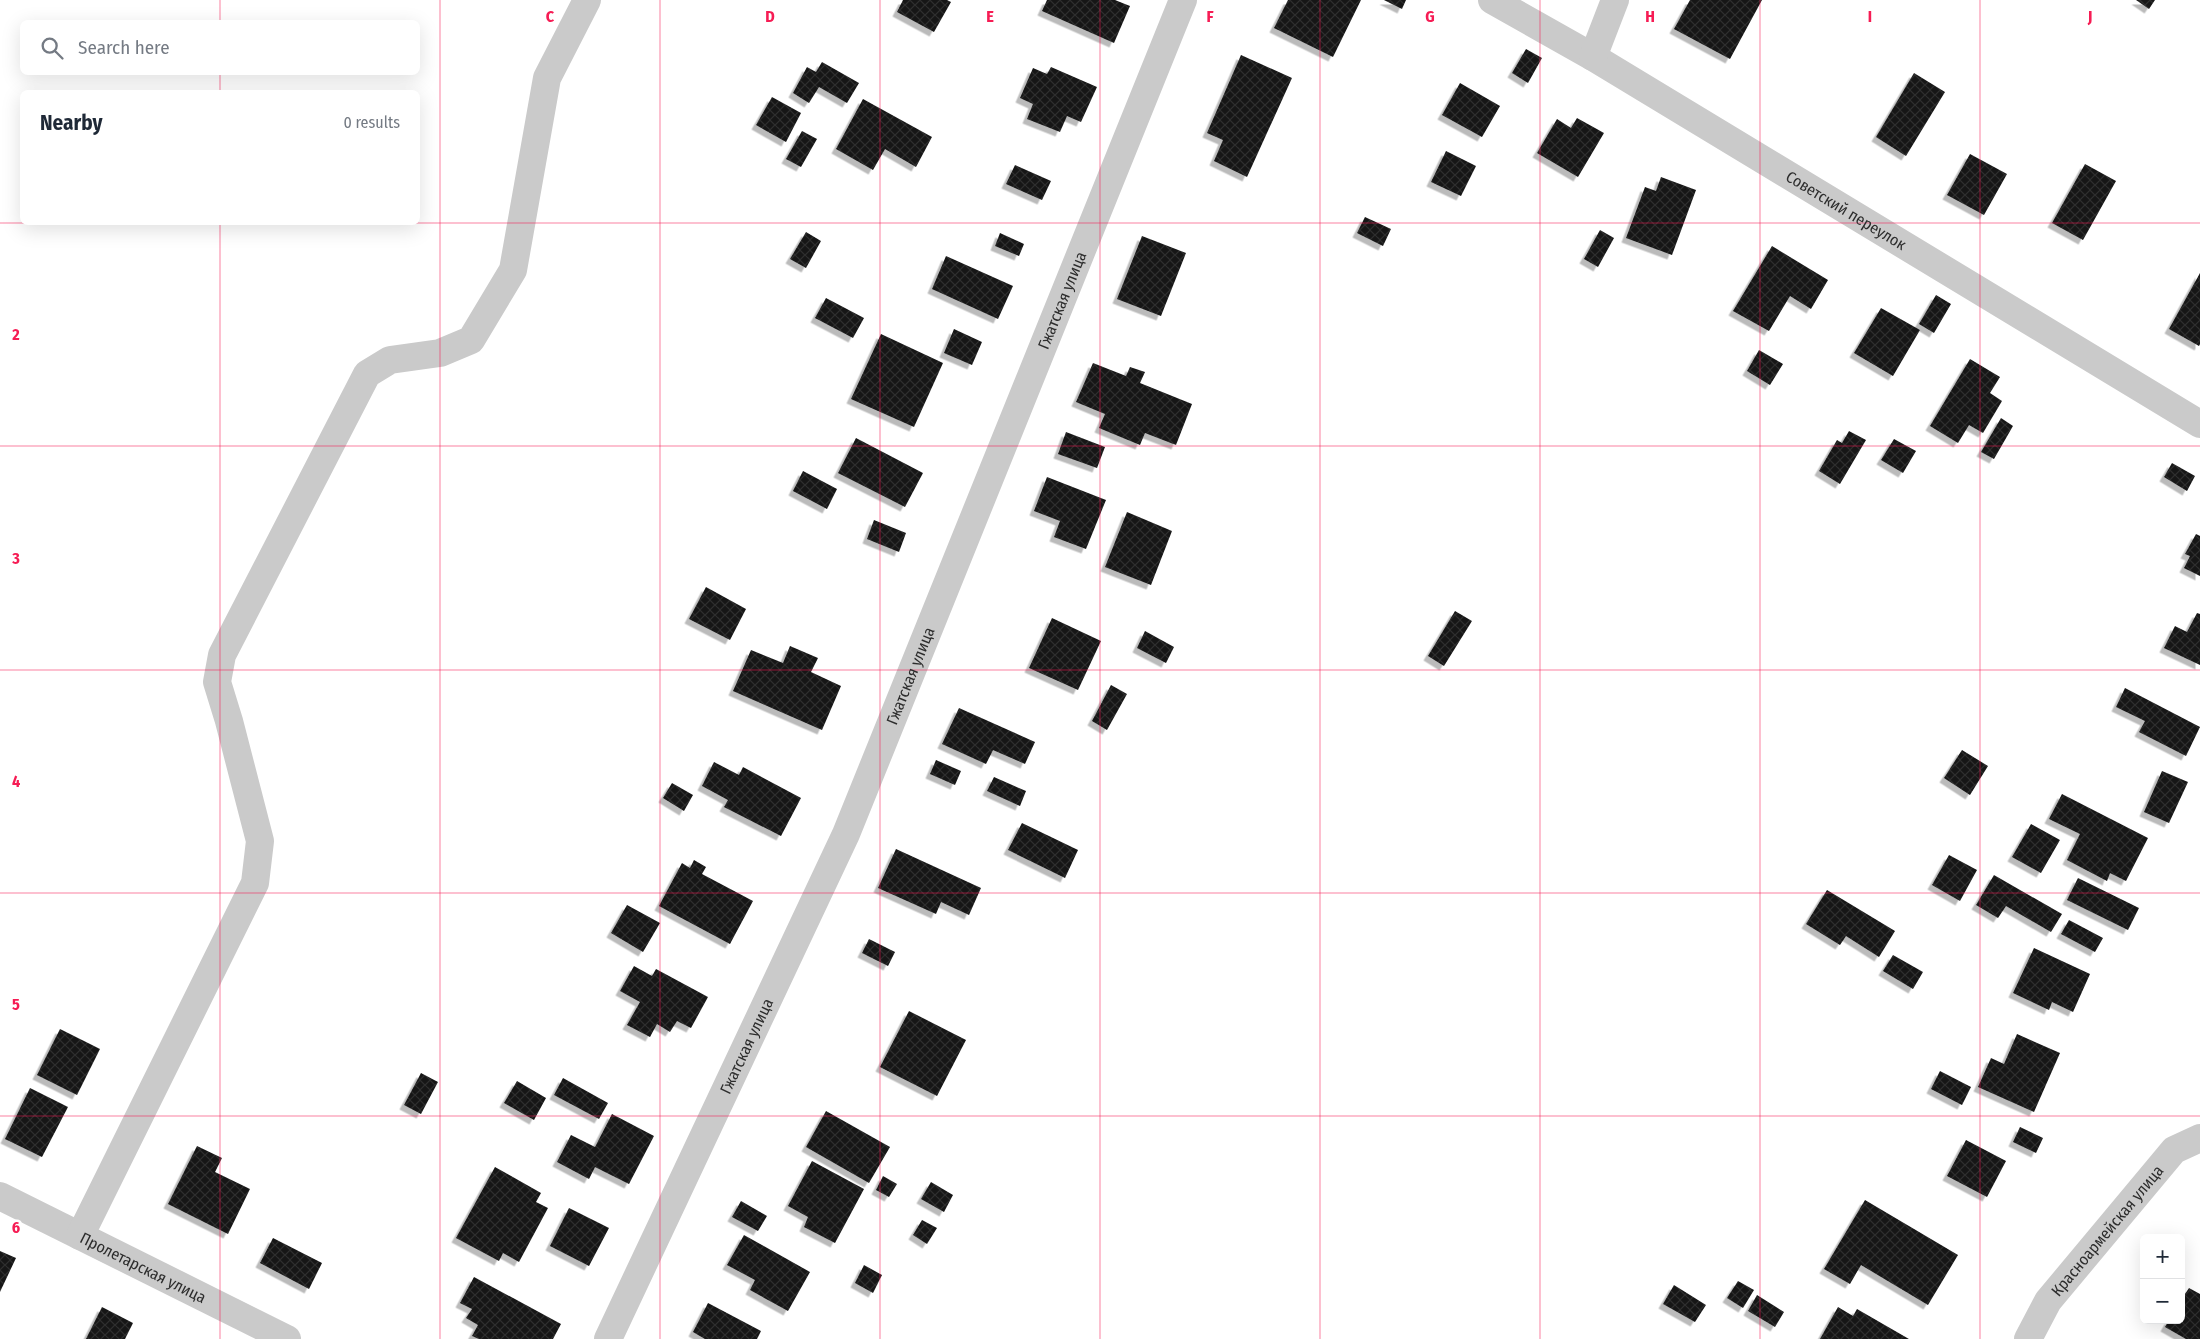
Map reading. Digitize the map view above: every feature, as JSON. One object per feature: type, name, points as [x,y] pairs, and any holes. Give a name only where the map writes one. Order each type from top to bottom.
[{"type":"street","points":[[80,1236],[255,883],[260,841],[217,682],[222,655],[367,374],[390,360],[440,354],[471,340],[513,270],[547,78],[587,0]]},
{"type":"street","name":"Гжатская улица","points":[[608,1339],[846,834],[1183,0]]},
{"type":"street","name":"Советский переулок","points":[[1492,0],[1593,57],[2200,424]]},
{"type":"street","points":[[1593,57],[1616,0]]},
{"type":"street","name":"Красноармейская улица","points":[[2028,1339],[2048,1301],[2174,1150],[2200,1138]]},
{"type":"street","name":"Пролетарская улица","points":[[0,1196],[287,1339]]},
{"type":"building","points":[[903,0],[947,0],[951,2],[934,32],[897,12]]},
{"type":"building","points":[[1047,0],[1115,0],[1130,6],[1114,43],[1042,11]]},
{"type":"building","points":[[1288,0],[1361,0],[1333,57],[1274,28]]},
{"type":"building","points":[[1384,0],[1406,0],[1402,9]]},
{"type":"building","points":[[1690,0],[1762,0],[1730,59],[1674,29]]},
{"type":"building","points":[[2136,0],[2155,0],[2149,9]]},
{"type":"building","points":[[1526,49],[1542,58],[1528,83],[1512,73]]},
{"type":"building","points":[[1241,55],[1292,78],[1247,177],[1214,161],[1223,140],[1207,133]]},
{"type":"building","points":[[822,62],[859,83],[847,103],[819,87],[809,103],[793,93],[807,67],[816,72]]},
{"type":"building","points":[[1051,67],[1097,87],[1081,122],[1067,116],[1060,132],[1027,119],[1033,104],[1020,98],[1033,68],[1047,74]]},
{"type":"building","points":[[1914,73],[1945,92],[1906,156],[1876,137]]},
{"type":"building","points":[[1460,83],[1500,106],[1482,137],[1442,115]]},
{"type":"building","points":[[772,97],[801,113],[786,142],[756,125]]},
{"type":"building","points":[[863,99],[932,137],[916,167],[885,149],[873,170],[836,149]]},
{"type":"building","points":[[1577,118],[1604,133],[1578,177],[1537,153],[1557,119],[1571,128]]},
{"type":"building","points":[[802,131],[817,139],[801,167],[786,159]]},
{"type":"building","points":[[1446,151],[1476,166],[1461,196],[1431,182]]},
{"type":"building","points":[[1970,154],[2007,174],[1984,215],[1947,195]]},
{"type":"building","points":[[2085,164],[2116,181],[2083,240],[2052,223]]},
{"type":"building","points":[[1015,165],[1051,181],[1042,200],[1006,184]]},
{"type":"building","points":[[1661,177],[1696,190],[1672,255],[1626,238],[1645,187],[1656,191]]},
{"type":"building","points":[[1365,217],[1391,229],[1383,246],[1357,233]]},
{"type":"building","points":[[1600,230],[1614,238],[1598,267],[1584,259]]},
{"type":"building","points":[[806,232],[821,241],[806,268],[790,259]]},
{"type":"building","points":[[1000,233],[1024,244],[1019,256],[995,246]]},
{"type":"building","points":[[1142,236],[1186,253],[1161,316],[1117,299]]},
{"type":"building","points":[[1772,246],[1828,280],[1811,309],[1790,296],[1769,331],[1733,311]]},
{"type":"building","points":[[946,256],[1013,286],[998,319],[932,289]]},
{"type":"building","points":[[2200,273],[2200,344],[2199,346],[2169,329]]},
{"type":"building","points":[[1936,295],[1951,304],[1934,333],[1919,324]]},
{"type":"building","points":[[826,298],[864,318],[853,338],[815,318]]},
{"type":"building","points":[[1881,308],[1920,330],[1893,376],[1854,353]]},
{"type":"building","points":[[954,329],[982,342],[972,365],[944,353]]},
{"type":"building","points":[[881,334],[943,363],[914,427],[851,399]]},
{"type":"building","points":[[1759,350],[1783,364],[1770,385],[1747,371]]},
{"type":"building","points":[[1970,359],[2000,377],[1990,393],[2002,401],[1983,433],[1969,425],[1958,443],[1930,426]]},
{"type":"building","points":[[1093,363],[1126,376],[1130,367],[1145,372],[1140,383],[1192,404],[1176,445],[1145,433],[1140,445],[1099,428],[1105,414],[1076,402]]},
{"type":"building","points":[[2001,418],[2013,426],[1994,459],[1981,452]]},
{"type":"building","points":[[1849,431],[1866,440],[1840,484],[1819,471],[1837,440],[1842,443]]},
{"type":"building","points":[[1066,432],[1105,447],[1097,468],[1058,454]]},
{"type":"building","points":[[856,438],[923,473],[905,507],[838,473]]},
{"type":"building","points":[[1894,439],[1916,451],[1903,473],[1881,460]]},
{"type":"building","points":[[2172,463],[2195,476],[2187,491],[2164,477]]},
{"type":"building","points":[[803,471],[837,489],[827,509],[793,491]]},
{"type":"building","points":[[1047,477],[1106,500],[1086,549],[1054,537],[1060,521],[1034,511]]},
{"type":"building","points":[[1127,512],[1172,531],[1151,585],[1105,567]]},
{"type":"building","points":[[874,520],[906,533],[899,552],[867,539]]},
{"type":"building","points":[[2196,534],[2200,536],[2200,576],[2184,568],[2190,556],[2185,554]]},
{"type":"building","points":[[706,587],[746,609],[730,640],[689,619]]},
{"type":"building","points":[[1455,611],[1472,621],[1444,666],[1428,656]]},
{"type":"building","points":[[2197,613],[2200,614],[2200,665],[2164,648],[2175,626],[2187,632]]},
{"type":"building","points":[[1052,618],[1101,641],[1078,690],[1029,668]]},
{"type":"building","points":[[1145,631],[1174,647],[1166,663],[1137,648]]},
{"type":"building","points":[[790,646],[818,658],[811,672],[841,686],[822,730],[733,691],[751,650],[783,663]]},
{"type":"building","points":[[1111,685],[1127,694],[1107,730],[1092,721]]},
{"type":"building","points":[[2125,688],[2200,727],[2186,756],[2139,732],[2145,721],[2116,707]]},
{"type":"building","points":[[959,708],[1035,742],[1025,764],[993,750],[986,764],[942,744]]},
{"type":"building","points":[[1962,750],[1988,766],[1970,795],[1944,778]]},
{"type":"building","points":[[936,760],[961,771],[955,785],[930,774]]},
{"type":"building","points":[[714,762],[739,775],[743,767],[801,798],[781,836],[724,807],[728,800],[702,786]]},
{"type":"building","points":[[2162,771],[2188,782],[2169,823],[2144,812]]},
{"type":"building","points":[[994,777],[1026,791],[1020,806],[987,791]]},
{"type":"building","points":[[672,783],[693,795],[684,811],[663,798]]},
{"type":"building","points":[[2062,794],[2148,838],[2126,881],[2110,873],[2107,881],[2067,860],[2080,834],[2049,819]]},
{"type":"building","points":[[1022,823],[1078,850],[1065,878],[1008,850]]},
{"type":"building","points":[[2031,824],[2060,840],[2041,873],[2012,857]]},
{"type":"building","points":[[896,849],[981,888],[969,915],[941,902],[936,914],[878,888]]},
{"type":"building","points":[[1949,855],[1977,870],[1960,901],[1932,885]]},
{"type":"building","points":[[694,860],[706,867],[702,874],[753,901],[730,944],[659,906],[682,863],[690,868]]},
{"type":"building","points":[[1994,875],[2062,914],[2051,932],[2006,906],[1998,918],[1976,905]]},
{"type":"building","points":[[2078,878],[2139,908],[2128,930],[2067,900]]},
{"type":"building","points":[[1827,890],[1895,931],[1879,957],[1846,936],[1840,945],[1806,924]]},
{"type":"building","points":[[627,905],[660,923],[643,952],[611,933]]},
{"type":"building","points":[[2069,920],[2103,938],[2095,952],[2061,934]]},
{"type":"building","points":[[869,939],[895,952],[888,966],[862,953]]},
{"type":"building","points":[[2034,948],[2090,974],[2073,1012],[2052,1002],[2049,1010],[2013,993]]},
{"type":"building","points":[[1893,955],[1923,972],[1913,989],[1883,971]]},
{"type":"building","points":[[634,966],[652,976],[656,969],[708,997],[691,1028],[677,1021],[670,1032],[657,1024],[650,1037],[627,1025],[640,1002],[620,991]]},
{"type":"building","points":[[909,1011],[966,1040],[937,1096],[880,1067]]},
{"type":"building","points":[[60,1029],[100,1049],[77,1095],[37,1075]]},
{"type":"building","points":[[2017,1034],[2060,1053],[2034,1112],[1978,1087],[1991,1058],[2004,1064]]},
{"type":"building","points":[[1940,1071],[1971,1087],[1962,1105],[1931,1089]]},
{"type":"building","points":[[421,1073],[438,1082],[421,1114],[404,1105]]},
{"type":"building","points":[[563,1078],[608,1103],[599,1119],[554,1095]]},
{"type":"building","points":[[517,1081],[546,1098],[534,1120],[504,1103]]},
{"type":"building","points":[[30,1088],[68,1107],[42,1157],[5,1139]]},
{"type":"building","points":[[826,1111],[890,1147],[869,1183],[806,1147]]},
{"type":"building","points":[[612,1114],[654,1136],[629,1184],[595,1167],[589,1179],[557,1162],[571,1135],[595,1147]]},
{"type":"building","points":[[2020,1127],[2043,1138],[2036,1153],[2013,1142]]},
{"type":"building","points":[[1966,1140],[2006,1161],[1987,1197],[1947,1176]]},
{"type":"building","points":[[197,1146],[222,1158],[215,1172],[250,1189],[228,1234],[168,1204]]},
{"type":"building","points":[[812,1161],[864,1189],[835,1243],[804,1227],[808,1217],[788,1206]]},
{"type":"building","points":[[495,1167],[541,1193],[536,1202],[548,1208],[519,1262],[503,1253],[499,1261],[456,1238]]},
{"type":"building","points":[[883,1176],[897,1184],[889,1197],[876,1190]]},
{"type":"building","points":[[931,1182],[953,1195],[944,1212],[921,1199]]},
{"type":"building","points":[[1865,1200],[1958,1255],[1928,1305],[1861,1265],[1850,1284],[1824,1269]]},
{"type":"building","points":[[741,1201],[767,1216],[758,1231],[732,1217]]},
{"type":"building","points":[[569,1208],[609,1228],[589,1266],[550,1246]]},
{"type":"building","points":[[922,1220],[937,1228],[927,1244],[913,1235]]},
{"type":"building","points":[[744,1235],[810,1272],[788,1311],[750,1290],[755,1280],[727,1265]]},
{"type":"building","points":[[273,1238],[322,1263],[309,1289],[260,1263]]},
{"type":"building","points":[[0,1251],[16,1258],[0,1292]]},
{"type":"building","points":[[864,1265],[882,1275],[873,1293],[855,1283]]},
{"type":"building","points":[[474,1277],[561,1324],[553,1339],[479,1339],[472,1336],[478,1325],[466,1318],[472,1309],[460,1303]]},
{"type":"building","points":[[1738,1281],[1754,1290],[1743,1308],[1727,1298]]},
{"type":"building","points":[[1674,1285],[1706,1305],[1695,1322],[1663,1304]]},
{"type":"building","points":[[2189,1288],[2200,1294],[2200,1339],[2186,1339],[2165,1327],[2167,1324],[2185,1324],[2185,1294]]},
{"type":"building","points":[[1757,1295],[1784,1312],[1775,1327],[1748,1311]]},
{"type":"building","points":[[708,1303],[761,1331],[757,1339],[705,1339],[693,1332]]},
{"type":"building","points":[[102,1307],[133,1323],[125,1339],[86,1339]]},
{"type":"building","points":[[1838,1307],[1853,1316],[1857,1309],[1909,1339],[1820,1339]]}]
